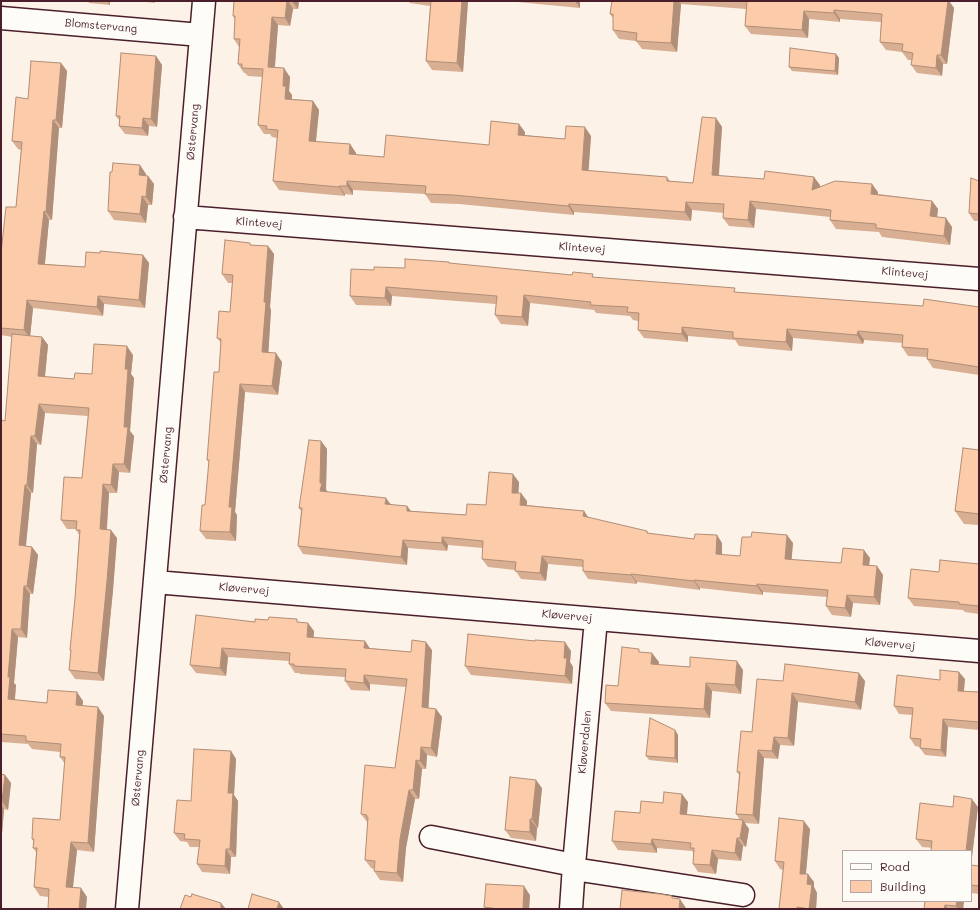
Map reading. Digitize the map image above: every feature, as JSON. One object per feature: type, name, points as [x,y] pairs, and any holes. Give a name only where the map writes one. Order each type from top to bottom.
[{"type":"street","name":"Østervang","points":[[127,909],[204,1]]},
{"type":"street","name":"Blomstervang","points":[[1,18],[201,35]]},
{"type":"street","name":"Klintevej","points":[[185,217],[979,279]]},
{"type":"street","name":"Kløvervej","points":[[155,582],[979,651]]},
{"type":"street","name":"Kløverdalen","points":[[571,909],[596,619]]},
{"type":"street","points":[[431,837],[574,867],[743,895]]},
{"type":"building","points":[[234,1],[287,1],[285,18],[272,17],[268,67],[284,68],[283,86],[286,86],[285,99],[313,101],[309,141],[350,144],[349,154],[384,157],[386,135],[489,145],[491,121],[519,124],[518,135],[565,139],[566,126],[585,127],[582,170],[667,177],[667,181],[693,183],[702,117],[716,118],[712,175],[764,179],[765,171],[814,177],[812,190],[835,181],[872,184],[871,194],[932,201],[930,216],[946,218],[944,236],[876,228],[876,224],[830,220],[831,210],[750,201],[748,220],[723,218],[724,204],[686,202],[685,212],[569,204],[568,206],[454,195],[425,194],[426,186],[347,181],[347,186],[339,187],[273,181],[278,130],[266,129],[267,126],[258,125],[263,69],[242,68],[242,64],[238,64],[240,39],[234,39]]},
{"type":"building","points":[[431,1],[462,1],[457,63],[426,61]]},
{"type":"building","points":[[612,1],[674,1],[671,43],[636,41],[637,33],[613,30],[613,14],[610,14]]},
{"type":"building","points":[[747,1],[948,1],[941,55],[937,55],[936,68],[911,65],[913,53],[902,51],[903,44],[880,42],[882,14],[834,10],[834,13],[804,11],[802,30],[745,26]]},
{"type":"building","points":[[790,48],[836,54],[835,71],[789,67]]},
{"type":"building","points":[[121,53],[156,56],[151,119],[143,118],[142,128],[119,126],[120,116],[116,116]]},
{"type":"building","points":[[31,61],[61,63],[56,120],[53,120],[46,212],[44,211],[38,264],[85,267],[86,252],[100,253],[100,251],[143,255],[139,300],[98,296],[97,307],[27,300],[24,330],[1,328],[1,253],[6,207],[16,207],[22,142],[12,141],[16,97],[28,99]]},
{"type":"building","points":[[113,163],[140,165],[139,175],[148,176],[146,197],[142,196],[140,214],[108,211],[110,172],[112,172]]},
{"type":"building","points":[[971,178],[979,181],[979,214],[969,213]]},
{"type":"building","points":[[225,240],[250,243],[250,245],[268,246],[262,352],[276,353],[272,386],[240,384],[229,507],[232,507],[230,532],[200,531],[202,505],[205,505],[209,460],[207,460],[214,372],[219,372],[221,339],[217,338],[219,311],[230,312],[233,275],[222,274]]},
{"type":"building","points":[[405,259],[449,262],[572,275],[573,272],[593,274],[592,277],[735,288],[734,292],[923,306],[924,299],[979,307],[979,367],[927,359],[928,349],[902,347],[903,335],[858,331],[857,335],[787,329],[786,342],[733,338],[733,332],[682,327],[682,334],[638,330],[639,313],[627,312],[628,307],[590,305],[591,302],[524,295],[522,317],[495,315],[497,296],[386,287],[385,298],[350,296],[351,269],[374,270],[374,267],[405,268]]},
{"type":"building","points":[[12,334],[42,337],[38,376],[74,379],[75,373],[92,374],[94,344],[127,346],[125,369],[128,369],[124,427],[128,427],[124,464],[113,464],[111,485],[103,484],[100,529],[111,530],[98,673],[69,670],[80,530],[76,530],[77,521],[61,520],[64,477],[82,478],[89,408],[39,404],[35,436],[31,436],[27,485],[25,485],[19,545],[32,547],[27,586],[24,586],[21,629],[12,629],[8,677],[10,677],[8,699],[47,703],[48,690],[77,692],[76,705],[98,707],[88,843],[71,842],[66,887],[81,888],[79,909],[48,909],[49,889],[34,887],[37,848],[33,848],[33,818],[60,820],[65,757],[60,757],[61,744],[26,741],[26,736],[1,734],[1,420],[5,421]]},
{"type":"building","points":[[309,440],[321,441],[320,483],[322,483],[320,491],[386,498],[385,504],[407,506],[407,511],[466,515],[467,504],[486,505],[489,472],[513,474],[512,493],[521,493],[520,505],[584,511],[583,516],[647,531],[647,533],[694,539],[695,534],[717,535],[716,554],[740,556],[742,537],[751,537],[752,532],[787,535],[785,559],[841,563],[843,548],[864,550],[863,565],[877,566],[874,597],[847,595],[845,608],[826,606],[828,590],[757,584],[757,586],[583,571],[583,560],[542,556],[540,573],[515,571],[516,562],[482,559],[483,541],[442,537],[442,543],[403,540],[401,557],[298,546],[302,508],[299,508]]},
{"type":"building","points":[[963,448],[979,450],[979,514],[955,511]]},
{"type":"building","points":[[940,560],[979,564],[979,606],[959,604],[959,602],[908,598],[911,569],[939,572]]},
{"type":"building","points":[[196,615],[255,622],[255,619],[268,620],[269,617],[297,619],[297,622],[308,623],[307,637],[365,641],[364,648],[411,652],[412,640],[426,642],[422,707],[436,709],[431,748],[421,747],[420,761],[416,760],[413,790],[409,790],[400,839],[397,873],[374,871],[375,861],[365,860],[368,817],[366,817],[367,815],[361,814],[365,765],[395,768],[407,679],[364,675],[364,683],[345,681],[346,669],[294,666],[294,664],[289,664],[290,653],[222,648],[220,668],[190,665]]},
{"type":"building","points":[[468,634],[535,641],[565,642],[564,658],[567,658],[565,676],[465,666]]},
{"type":"building","points":[[622,647],[639,649],[639,652],[652,653],[651,664],[690,667],[690,657],[737,661],[735,685],[706,683],[704,709],[605,703],[606,685],[618,686]]},
{"type":"building","points":[[785,664],[859,673],[855,702],[792,693],[788,738],[774,737],[772,751],[758,750],[753,815],[736,814],[740,772],[737,772],[741,731],[752,732],[757,679],[783,681]]},
{"type":"building","points":[[940,670],[959,672],[958,691],[979,692],[979,722],[943,719],[941,750],[920,748],[921,739],[910,738],[913,708],[894,706],[897,675],[940,680]]},
{"type":"building","points":[[650,718],[675,730],[675,758],[646,756]]},
{"type":"building","points":[[194,749],[231,751],[228,793],[233,793],[230,849],[226,849],[225,866],[197,864],[200,840],[184,839],[185,834],[174,833],[177,800],[191,801]]},
{"type":"building","points":[[1,774],[5,775],[2,801],[1,801]]},
{"type":"building","points":[[510,777],[536,780],[532,819],[530,819],[530,832],[505,830]]},
{"type":"building","points":[[664,792],[682,794],[680,814],[743,820],[740,838],[737,838],[735,853],[712,850],[710,865],[693,864],[694,848],[690,848],[691,843],[652,839],[651,844],[612,841],[615,811],[640,813],[641,801],[663,803]]},
{"type":"building","points":[[954,796],[972,799],[966,850],[931,850],[932,841],[916,839],[920,803],[953,807]]},
{"type":"building","points":[[779,818],[804,821],[800,874],[808,874],[807,884],[812,885],[809,909],[797,907],[797,909],[779,909],[784,862],[775,861]]},
{"type":"building","points":[[972,865],[979,866],[979,886],[972,885]]},
{"type":"building","points":[[486,884],[524,886],[523,909],[499,909],[484,907]]},
{"type":"building","points":[[622,890],[672,896],[672,898],[680,899],[679,909],[620,909]]},
{"type":"building","points":[[192,894],[221,903],[221,909],[180,909],[185,895],[191,897]]},
{"type":"building","points":[[252,894],[279,902],[277,909],[248,909]]},
{"type":"building","points":[[925,902],[957,902],[956,906],[945,905],[944,909],[924,909]]}]
